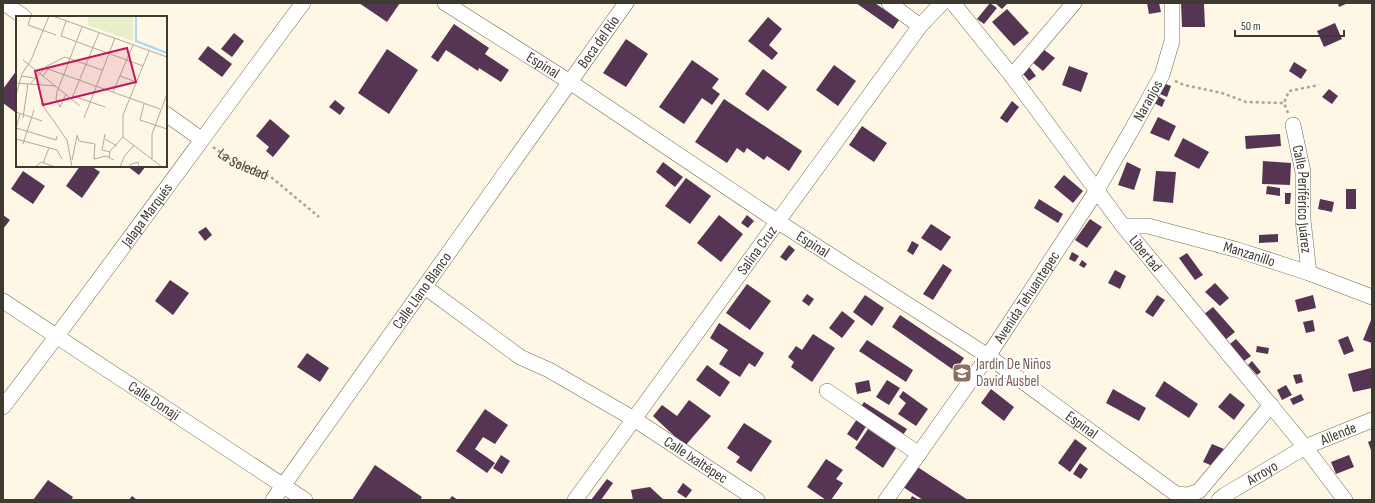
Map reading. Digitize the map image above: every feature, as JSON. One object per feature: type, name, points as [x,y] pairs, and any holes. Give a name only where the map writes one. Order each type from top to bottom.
[{"type":"street","points":[[4,3],[23,16]]},
{"type":"street","name":"Jalapa Marqués","points":[[3,407],[303,3]]},
{"type":"street","name":"Espinal","points":[[445,3],[570,82],[777,221],[988,356],[1176,494],[1188,496],[1200,491],[1271,405]]},
{"type":"street","name":"Boca del Río","points":[[570,82],[626,3]]},
{"type":"street","points":[[889,3],[920,26]]},
{"type":"street","name":"Salina Cruz","points":[[575,500],[920,26],[942,3]]},
{"type":"street","name":"Libertad","points":[[953,3],[1012,76],[1123,226],[1271,405],[1345,500]]},
{"type":"street","points":[[1012,76],[1074,3]]},
{"type":"street","name":"Naranjos","points":[[1096,190],[1162,75],[1172,42],[1172,3]]},
{"type":"street","name":"Calle Llano Blanco","points":[[273,500],[570,82]]},
{"type":"street","name":"La Soledad","points":[[167,115],[201,139]]},
{"type":"street","name":"Calle Periférico Juárez","points":[[1293,125],[1303,172],[1303,220],[1309,274]]},
{"type":"street","name":"Avenida Tehuantepec","points":[[886,500],[988,356],[1096,190]]},
{"type":"street","name":"Manzanillo","points":[[1123,226],[1148,226],[1238,250],[1372,297]]},
{"type":"street","name":"Calle Ixaltépec","points":[[425,287],[520,357],[549,370],[634,419],[757,500]]},
{"type":"street","name":"Calle Donají","points":[[3,301],[285,485],[305,500]]},
{"type":"street","points":[[827,391],[919,454]]},
{"type":"street","name":"Allende","points":[[1305,447],[1372,420]]},
{"type":"street","name":"Arroyo","points":[[1219,500],[1305,447]]},
{"type":"path","points":[[1162,75],[1184,85],[1222,93],[1246,102],[1284,103]]},
{"type":"path","points":[[1293,125],[1284,103],[1289,91],[1319,85]]},
{"type":"path","name":"La Soledad","points":[[201,139],[234,162],[271,177],[319,217]]},
{"type":"building","points":[[359,3],[400,3],[387,22]]},
{"type":"building","points":[[856,3],[875,3],[899,20],[893,29]]},
{"type":"building","points":[[990,3],[997,8],[984,24],[977,19]]},
{"type":"building","points":[[995,3],[1008,3],[1002,9]]},
{"type":"building","points":[[1147,3],[1159,3],[1161,12],[1149,14]]},
{"type":"building","points":[[1181,3],[1204,3],[1205,27],[1182,27]]},
{"type":"building","points":[[1338,3],[1348,3],[1339,7]]},
{"type":"building","points":[[1007,9],[1029,33],[1014,46],[992,22]]},
{"type":"building","points":[[768,17],[782,29],[769,45],[778,53],[772,60],[748,41]]},
{"type":"building","points":[[1335,23],[1342,39],[1324,47],[1317,31]]},
{"type":"building","points":[[454,24],[489,48],[485,54],[509,70],[501,82],[479,68],[478,71],[446,50],[438,62],[431,57]]},
{"type":"building","points":[[234,33],[244,41],[232,57],[221,49]]},
{"type":"building","points":[[626,39],[648,54],[626,87],[603,73]]},
{"type":"building","points":[[208,46],[232,64],[222,77],[198,59]]},
{"type":"building","points":[[387,49],[418,70],[389,114],[358,93]]},
{"type":"building","points":[[1043,49],[1055,58],[1043,71],[1032,62]]},
{"type":"building","points":[[692,60],[719,79],[712,88],[720,94],[712,105],[702,98],[684,124],[659,107]]},
{"type":"building","points":[[1294,62],[1307,70],[1301,79],[1289,71]]},
{"type":"building","points":[[1027,64],[1036,76],[1029,81],[1020,70]]},
{"type":"building","points":[[834,65],[856,81],[838,106],[816,90]]},
{"type":"building","points":[[1069,66],[1088,73],[1081,92],[1062,85]]},
{"type":"building","points":[[763,69],[787,87],[768,111],[745,94]]},
{"type":"building","points":[[16,71],[15,112],[3,103],[3,89]]},
{"type":"building","points":[[1163,83],[1171,86],[1167,97],[1158,93]]},
{"type":"building","points":[[1329,89],[1338,96],[1332,104],[1322,97]]},
{"type":"building","points":[[1156,95],[1165,100],[1162,107],[1152,102]]},
{"type":"building","points":[[724,99],[802,151],[789,171],[767,156],[764,160],[747,148],[744,153],[737,148],[727,163],[695,142]]},
{"type":"building","points":[[335,100],[345,108],[340,115],[329,107]]},
{"type":"building","points":[[1012,101],[1019,107],[1007,123],[1000,118]]},
{"type":"building","points":[[1158,117],[1176,126],[1169,141],[1150,133]]},
{"type":"building","points":[[270,119],[290,136],[273,157],[266,151],[269,147],[256,136]]},
{"type":"building","points":[[862,126],[887,143],[874,162],[849,145]]},
{"type":"building","points":[[1280,134],[1281,146],[1246,149],[1245,136]]},
{"type":"building","points":[[1183,138],[1209,152],[1199,169],[1174,156]]},
{"type":"building","points":[[1263,161],[1291,163],[1290,185],[1262,184]]},
{"type":"building","points":[[663,162],[683,177],[675,187],[656,172]]},
{"type":"building","points":[[1127,162],[1141,169],[1134,190],[1118,185]]},
{"type":"building","points":[[79,167],[92,167],[100,172],[82,198],[66,186]]},
{"type":"building","points":[[128,167],[145,167],[139,175]]},
{"type":"building","points":[[23,171],[45,186],[33,204],[11,189]]},
{"type":"building","points":[[1156,171],[1176,172],[1173,203],[1153,201]]},
{"type":"building","points":[[1064,175],[1083,191],[1073,203],[1054,187]]},
{"type":"building","points":[[686,178],[711,196],[690,224],[665,206]]},
{"type":"building","points":[[1267,186],[1280,188],[1280,196],[1266,194]]},
{"type":"building","points":[[1346,189],[1356,189],[1356,209],[1346,209]]},
{"type":"building","points":[[1285,193],[1291,193],[1290,204],[1285,204]]},
{"type":"building","points":[[1039,199],[1063,214],[1058,223],[1034,208]]},
{"type":"building","points":[[1320,199],[1334,202],[1332,212],[1318,209]]},
{"type":"building","points":[[3,215],[10,220],[3,229]]},
{"type":"building","points":[[719,215],[743,234],[721,262],[697,243]]},
{"type":"building","points":[[747,215],[754,221],[748,228],[741,223]]},
{"type":"building","points":[[1090,219],[1102,227],[1087,248],[1075,240]]},
{"type":"building","points":[[931,224],[951,237],[941,251],[921,238]]},
{"type":"building","points":[[206,227],[212,235],[205,241],[198,232]]},
{"type":"building","points":[[1278,234],[1278,242],[1259,243],[1259,235]]},
{"type":"building","points":[[912,241],[919,245],[913,255],[907,251]]},
{"type":"building","points":[[789,245],[795,250],[786,261],[780,257]]},
{"type":"building","points":[[1072,252],[1079,256],[1075,262],[1069,259]]},
{"type":"building","points":[[1187,253],[1203,275],[1195,280],[1179,258]]},
{"type":"building","points":[[1082,260],[1087,264],[1084,268],[1079,265]]},
{"type":"building","points":[[943,264],[952,270],[933,300],[923,294]]},
{"type":"building","points":[[1115,270],[1126,276],[1120,289],[1108,283]]},
{"type":"building","points":[[170,280],[189,293],[173,315],[155,301]]},
{"type":"building","points":[[1215,283],[1229,298],[1220,306],[1205,292]]},
{"type":"building","points":[[747,284],[771,301],[750,330],[726,313]]},
{"type":"building","points":[[807,294],[814,299],[809,306],[802,301]]},
{"type":"building","points":[[865,295],[884,308],[872,326],[853,312]]},
{"type":"building","points":[[1157,295],[1165,300],[1153,317],[1145,312]]},
{"type":"building","points":[[1313,295],[1316,308],[1298,312],[1295,300]]},
{"type":"building","points":[[1213,307],[1235,332],[1225,340],[1203,315]]},
{"type":"building","points":[[842,311],[855,321],[842,338],[829,328]]},
{"type":"building","points":[[900,315],[964,358],[955,371],[892,327]]},
{"type":"building","points":[[1313,320],[1315,331],[1306,333],[1303,322]]},
{"type":"building","points":[[1371,320],[1372,321],[1372,343],[1363,340]]},
{"type":"building","points":[[719,323],[764,353],[755,367],[749,363],[740,377],[719,364],[728,350],[710,338]]},
{"type":"building","points":[[813,334],[835,348],[812,382],[791,367],[794,362],[788,357],[796,346],[802,350]]},
{"type":"building","points":[[1348,336],[1354,351],[1344,355],[1338,340]]},
{"type":"building","points":[[1236,339],[1251,356],[1244,361],[1230,344]]},
{"type":"building","points":[[867,340],[913,370],[906,382],[859,351]]},
{"type":"building","points":[[1257,346],[1269,348],[1268,354],[1256,352]]},
{"type":"building","points":[[307,353],[329,368],[320,382],[297,367]]},
{"type":"building","points":[[1252,361],[1261,372],[1257,375],[1248,365]]},
{"type":"building","points":[[707,365],[730,382],[720,397],[696,380]]},
{"type":"building","points":[[1371,368],[1372,388],[1353,392],[1348,374]]},
{"type":"building","points":[[1301,374],[1303,382],[1296,384],[1293,375]]},
{"type":"building","points":[[869,380],[871,391],[857,394],[855,383]]},
{"type":"building","points":[[887,380],[900,388],[889,405],[876,397]]},
{"type":"building","points":[[1164,381],[1198,404],[1189,418],[1155,396]]},
{"type":"building","points":[[1286,385],[1292,395],[1282,400],[1277,390]]},
{"type":"building","points":[[991,389],[1014,407],[1004,421],[981,403]]},
{"type":"building","points":[[1113,389],[1146,408],[1139,421],[1106,403]]},
{"type":"building","points":[[903,391],[928,409],[916,426],[898,414],[906,403],[899,397]]},
{"type":"building","points":[[1230,393],[1245,405],[1234,420],[1218,407]]},
{"type":"building","points":[[1301,394],[1304,400],[1293,405],[1290,399]]},
{"type":"building","points":[[689,400],[711,416],[685,446],[653,416],[662,405],[677,416]]},
{"type":"building","points":[[864,402],[907,429],[903,435],[860,408]]},
{"type":"building","points":[[485,409],[508,425],[495,444],[483,437],[475,449],[495,463],[487,473],[456,451]]},
{"type":"building","points":[[857,419],[867,425],[857,441],[847,434]]},
{"type":"building","points":[[744,423],[772,441],[751,472],[736,462],[740,457],[727,448]]},
{"type":"building","points":[[868,429],[896,448],[883,468],[855,448]]},
{"type":"building","points":[[1075,439],[1087,448],[1070,472],[1058,463]]},
{"type":"building","points":[[1372,440],[1372,453],[1368,442]]},
{"type":"building","points":[[1212,444],[1224,449],[1215,467],[1203,462]]},
{"type":"building","points":[[501,455],[510,461],[502,474],[493,468]]},
{"type":"building","points":[[1349,455],[1354,467],[1336,474],[1331,462]]},
{"type":"building","points":[[826,459],[843,470],[836,479],[843,483],[831,500],[826,500],[807,487]]},
{"type":"building","points":[[1080,463],[1088,469],[1081,479],[1073,474]]},
{"type":"building","points":[[375,465],[422,497],[420,500],[352,500]]},
{"type":"building","points":[[916,466],[968,500],[923,500],[903,487]]},
{"type":"building","points":[[607,479],[613,483],[601,500],[591,500]]},
{"type":"building","points":[[48,480],[73,497],[71,500],[33,500]]},
{"type":"building","points":[[683,483],[692,490],[686,498],[677,492]]},
{"type":"building","points":[[650,487],[664,500],[633,500],[631,490]]},
{"type":"building","points":[[132,496],[137,500],[129,500]]},
{"type":"building","points":[[452,496],[458,500],[449,500]]},
{"type":"building","points":[[912,496],[919,500],[910,500]]},
{"type":"place","name":"Jardin De Niños David Ausbel","points":[[962,373]]}]
